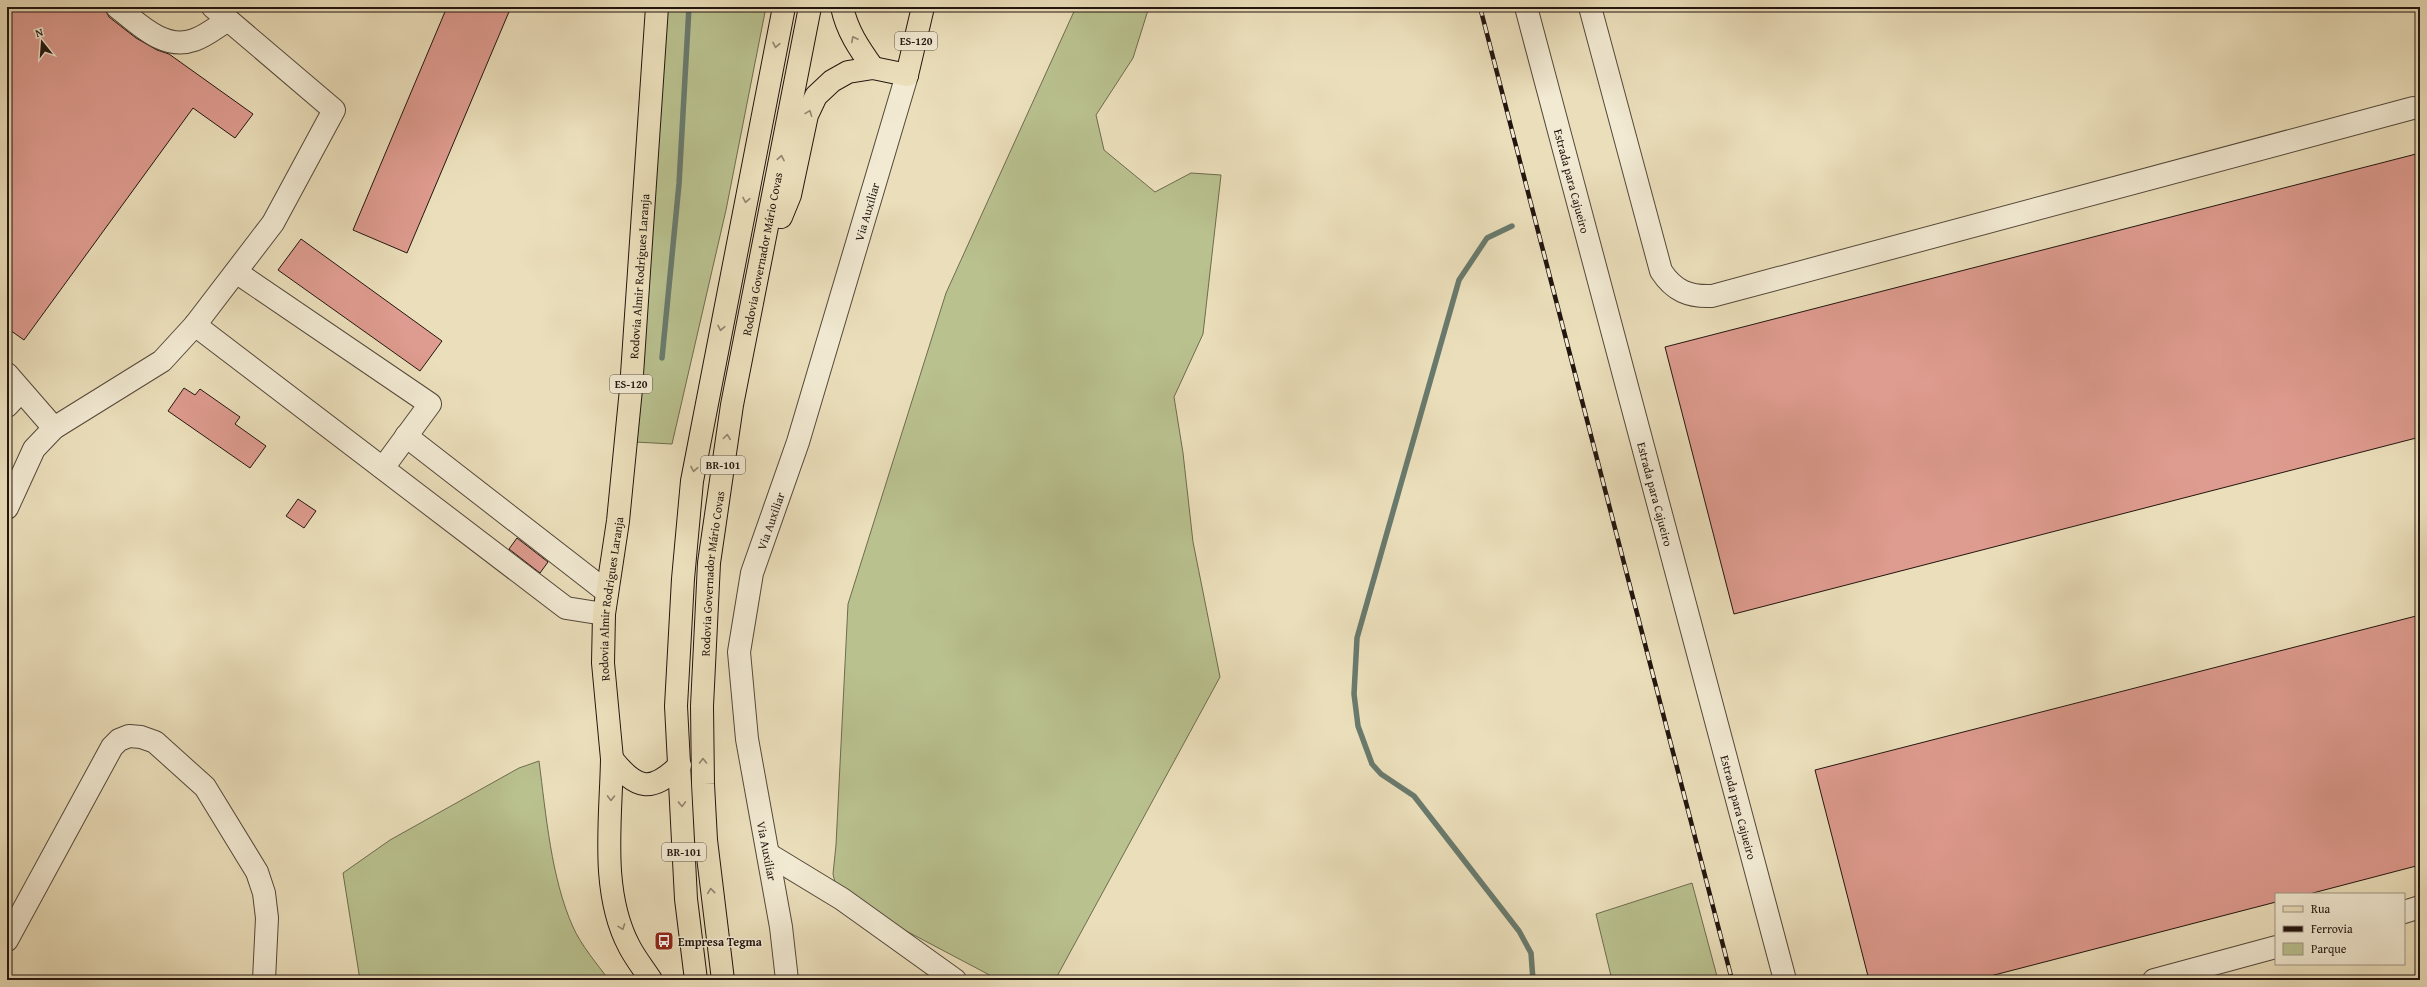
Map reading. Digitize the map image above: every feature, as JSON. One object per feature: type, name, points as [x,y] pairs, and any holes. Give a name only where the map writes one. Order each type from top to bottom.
[{"type":"main road","name":"Rodovia Almir Rodrigues Laranja","points":[[651,980],[629,946],[614,900],[610,872],[612,759],[603,662],[604,614],[618,521],[630,389],[656,7]]},
{"type":"main road","name":"BR-101","points":[[696,980],[686,898],[676,706],[678,653],[692,481],[784,7]]},
{"type":"main road","name":"Rodovia Governador Mário Covas","points":[[722,980],[707,848],[703,784],[704,638],[709,563],[732,405],[760,270],[810,7]]},
{"type":"main road","points":[[842,7],[845,22],[856,44],[873,68]]},
{"type":"main road","name":"ES-120","points":[[907,75],[923,7]]},
{"type":"main road","points":[[760,270],[790,195],[807,115],[816,96],[832,81],[848,72],[873,68],[907,75]]},
{"type":"main road","points":[[612,759],[626,776],[638,783],[650,784],[667,778],[680,765]]},
{"type":"street","points":[[7,508],[34,449],[54,428],[162,360],[195,325],[273,223],[334,110],[221,13],[195,40],[179,44],[161,40],[117,7]]},
{"type":"street","name":"Estrada para Cajueiro","points":[[1526,7],[1785,980]]},
{"type":"street","points":[[1590,7],[1661,271],[1672,286],[1679,291],[1701,296],[1712,296],[2413,108]]},
{"type":"street","name":"Via Auxiliar","points":[[787,980],[781,927],[747,739],[739,652],[752,573],[798,442],[907,75]]},
{"type":"street","points":[[236,272],[430,404],[383,468]]},
{"type":"street","points":[[195,325],[566,608],[604,614]]},
{"type":"street","points":[[7,374],[14,398],[54,428]]},
{"type":"street","points":[[406,436],[607,592]]},
{"type":"street","points":[[7,940],[112,747],[119,740],[129,736],[141,737],[155,742],[205,787],[257,872],[264,893],[267,918],[264,980]]},
{"type":"street","points":[[768,854],[842,899],[955,980]]},
{"type":"street","points":[[2405,912],[2420,907]]},
{"type":"street","points":[[2154,980],[2275,947]]},
{"type":"green space","points":[[668,7],[766,7],[726,210],[672,444],[635,442],[631,366]]},
{"type":"green space","points":[[1076,7],[1149,7],[1133,58],[1096,115],[1104,150],[1155,192],[1191,173],[1221,175],[1203,334],[1174,397],[1183,453],[1193,542],[1220,677],[1055,980],[999,980],[838,895],[833,874],[836,845],[848,604],[946,293]]},
{"type":"green space","points":[[539,761],[550,846],[559,888],[573,927],[580,941],[609,980],[360,980],[343,873],[390,840],[519,768]]},
{"type":"green space","points":[[1692,883],[1718,980],[1612,980],[1596,914]]},
{"type":"building","points":[[7,7],[104,7],[109,17],[136,38],[157,50],[169,54],[253,114],[235,138],[193,108],[24,340],[7,328]]},
{"type":"building","points":[[447,7],[511,7],[407,253],[353,230]]},
{"type":"building","points":[[2420,153],[2420,437],[1734,614],[1665,347]]},
{"type":"building","points":[[301,239],[442,341],[420,371],[278,270]]},
{"type":"building","points":[[184,388],[195,395],[200,389],[240,417],[235,424],[266,446],[250,468],[168,411]]},
{"type":"building","points":[[298,499],[316,511],[304,528],[286,516]]},
{"type":"building","points":[[517,538],[548,562],[540,573],[509,549]]},
{"type":"building","points":[[2420,615],[2420,865],[2313,893],[2275,893],[2275,902],[1975,980],[1869,980],[1815,770]]},
{"type":"waterway","points":[[662,358],[679,184],[689,7]]},
{"type":"waterway","points":[[1512,226],[1487,238],[1459,280],[1357,638],[1354,694],[1358,726],[1372,764],[1381,774],[1414,796],[1519,931],[1531,953],[1533,980]]},
{"type":"railway","points":[[1480,7],[1732,980]]},
{"type":"place","name":"Empresa Tegma","points":[[664,941]]}]
